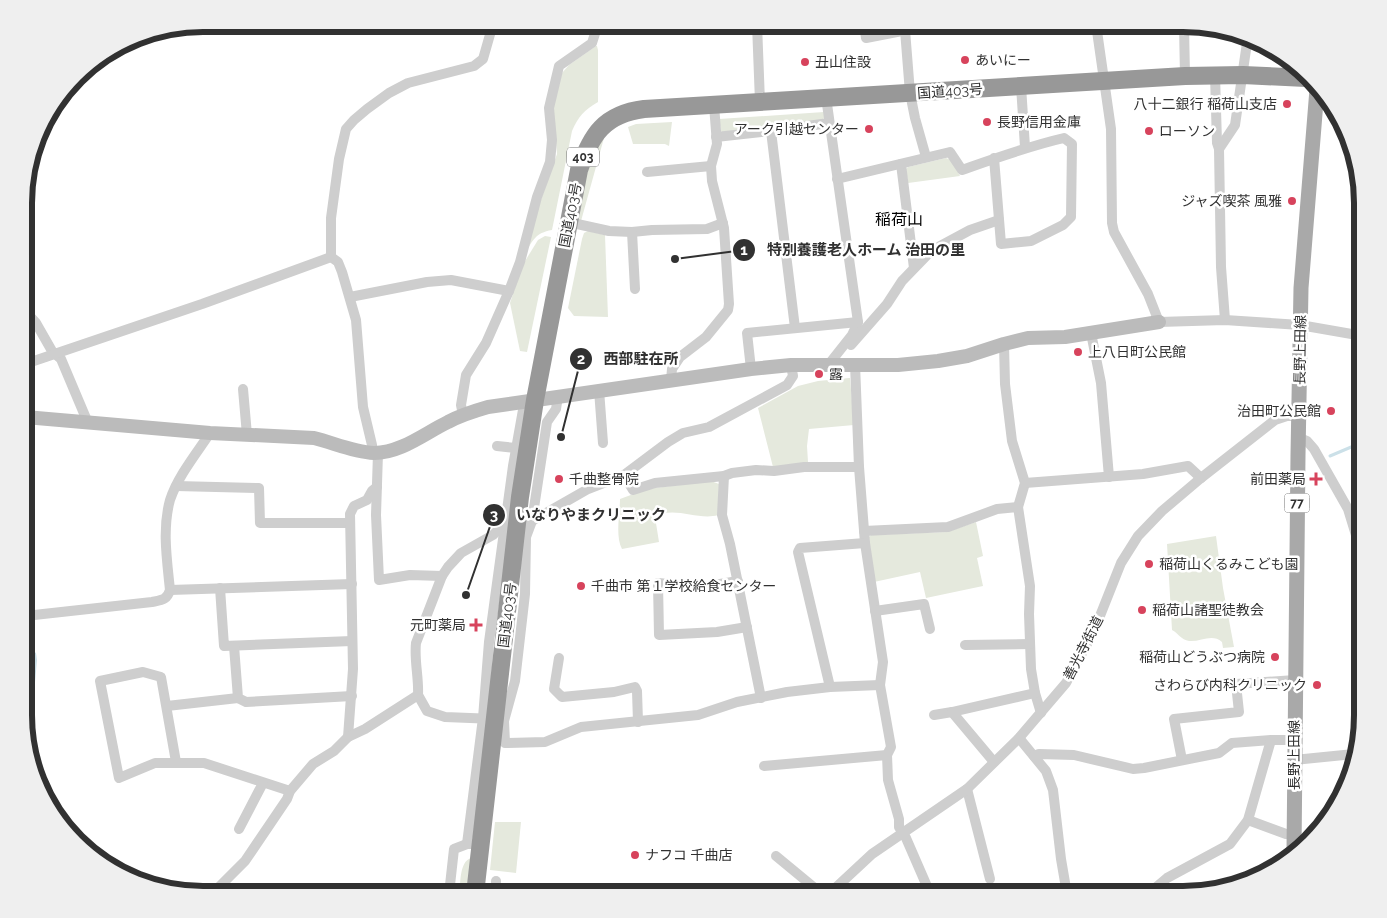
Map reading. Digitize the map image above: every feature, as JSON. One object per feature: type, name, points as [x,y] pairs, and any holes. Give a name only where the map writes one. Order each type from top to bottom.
[{"type":"highway","name":"国道403号","points":[[475,886],[474,844],[494,719],[518,522],[529,405],[578,170],[587,146],[598,130],[612,118],[628,110],[1185,76],[1243,75],[1299,78]]},
{"type":"main road","name":"長野上田線","points":[[1295,844],[1294,760],[1300,325],[1304,242],[1316,96]]},
{"type":"street","points":[[331,257],[331,218],[339,159],[346,129],[367,109],[389,93],[408,83],[474,66],[482,59],[490,32]]},
{"type":"street","points":[[463,415],[461,405],[466,375],[486,343],[509,291],[520,262],[536,197],[550,162],[552,140],[549,108],[559,66],[592,43],[595,32]]},
{"type":"street","points":[[757,32],[760,102]]},
{"type":"street","points":[[865,32],[866,38],[894,32]]},
{"type":"street","points":[[904,32],[914,118],[926,157]]},
{"type":"street","points":[[1097,32],[1111,129],[1112,223],[1114,232],[1148,294],[1160,322]]},
{"type":"street","points":[[1184,32],[1185,76]]},
{"type":"street","points":[[1219,149],[1235,125],[1247,45]]},
{"type":"street","points":[[1215,76],[1217,143],[1219,149],[1221,267],[1226,320]]},
{"type":"street","points":[[1021,86],[1025,147]]},
{"type":"street","points":[[826,97],[858,322],[833,364]]},
{"type":"street","points":[[671,380],[672,369],[680,357],[706,337],[728,310],[723,223],[712,181],[711,166],[717,144],[714,104]]},
{"type":"street","points":[[716,137],[829,123]]},
{"type":"street","points":[[771,131],[795,328]]},
{"type":"street","points":[[837,179],[950,152],[962,170],[994,158],[1025,147],[1064,138],[1072,144],[1070,216],[1063,225],[1031,241],[1001,244],[994,158]]},
{"type":"street","points":[[901,164],[914,268]]},
{"type":"street","points":[[647,172],[711,166]]},
{"type":"street","points":[[833,364],[887,304],[902,281],[931,251],[970,230],[999,220]]},
{"type":"street","points":[[568,222],[609,231],[632,232],[707,230],[723,223]]},
{"type":"street","points":[[632,232],[635,289]]},
{"type":"street","points":[[331,257],[338,262],[356,320],[363,407],[375,453],[377,487],[376,540],[379,580],[410,575],[442,576]]},
{"type":"street","points":[[32,362],[193,307],[331,257]]},
{"type":"street","points":[[350,297],[427,282],[451,280],[509,291]]},
{"type":"street","points":[[32,319],[52,351],[61,359],[88,423]]},
{"type":"street","points":[[32,418],[210,433],[314,438],[329,441],[342,447],[375,453],[406,445],[463,415],[488,407],[529,405],[558,396],[751,369],[791,365],[898,364],[938,361],[967,356],[1028,338],[1065,337],[1160,322],[1226,320],[1300,325],[1354,334]]},
{"type":"street","points":[[751,369],[748,333],[858,322]]},
{"type":"street","points":[[1091,333],[1101,383],[1109,476]]},
{"type":"street","points":[[1004,344],[1005,384],[1012,441],[1025,483],[1018,507],[1030,586],[1031,669],[1041,713]]},
{"type":"street","points":[[856,364],[859,467],[865,543],[883,662],[880,685],[891,747],[887,755],[888,780],[899,819],[899,827],[926,885]]},
{"type":"street","points":[[791,365],[792,376],[787,385],[709,427],[683,433],[624,475],[588,489],[518,522],[461,553],[442,576],[416,643],[418,695],[427,711],[445,717],[494,719],[505,743],[545,742],[582,727],[698,715],[737,702],[787,692],[830,687],[880,685]]},
{"type":"street","points":[[243,389],[248,434]]},
{"type":"street","points":[[599,390],[603,442]]},
{"type":"street","points":[[518,522],[547,422],[556,409],[558,396]]},
{"type":"street","points":[[518,522],[516,448],[529,405]]},
{"type":"street","name":"善光寺街道","points":[[838,885],[872,854],[967,789],[1019,738],[1041,713],[1066,683],[1081,657],[1109,596],[1121,563],[1138,536],[1162,511],[1275,420],[1287,416],[1298,416]]},
{"type":"street","points":[[32,615],[152,602],[164,600],[168,596],[170,590],[166,527],[171,498],[176,486],[210,433]]},
{"type":"street","points":[[1298,437],[1307,441],[1314,449],[1348,509],[1354,529]]},
{"type":"street","points":[[497,446],[516,448]]},
{"type":"street","points":[[1025,483],[1143,474],[1188,466],[1201,478]]},
{"type":"street","points":[[624,475],[633,490],[655,483],[724,476],[756,470],[774,471],[804,467],[859,467]]},
{"type":"street","points":[[724,476],[722,515],[738,581],[760,698]]},
{"type":"street","points":[[176,486],[259,488],[260,523],[350,523]]},
{"type":"street","points":[[348,737],[353,669],[351,510],[354,506],[367,500],[372,491],[377,487]]},
{"type":"street","points":[[864,531],[948,528],[997,509],[1018,507]]},
{"type":"street","points":[[830,687],[798,552],[800,548],[865,543]]},
{"type":"street","points":[[738,581],[702,587],[658,583],[659,635],[717,632],[747,627]]},
{"type":"street","points":[[170,590],[352,584]]},
{"type":"street","points":[[220,588],[224,646],[352,641]]},
{"type":"street","points":[[876,611],[924,604],[930,629]]},
{"type":"street","points":[[965,645],[1030,644]]},
{"type":"street","points":[[234,646],[238,698]]},
{"type":"street","points":[[559,658],[554,689],[562,697],[614,692],[635,687],[637,691],[638,722]]},
{"type":"street","points":[[176,762],[167,706],[160,677],[143,672],[100,681],[119,778],[155,764],[176,762],[204,763],[290,791]]},
{"type":"street","points":[[1182,760],[1174,719],[1239,712],[1236,684],[1295,680]]},
{"type":"street","points":[[934,715],[1035,693]]},
{"type":"street","points":[[220,886],[245,861],[290,791],[313,764],[334,751],[348,737],[418,695]]},
{"type":"street","points":[[167,706],[238,698],[246,702],[352,696]]},
{"type":"street","points":[[952,712],[994,762]]},
{"type":"street","points":[[1019,738],[1046,771],[1053,790],[1061,859],[1066,885]]},
{"type":"street","points":[[1159,885],[1167,878],[1230,844],[1248,820],[1271,740]]},
{"type":"street","points":[[1034,756],[1039,754],[1074,755],[1133,769],[1219,753],[1232,743],[1295,740]]},
{"type":"street","points":[[1294,760],[1349,754]]},
{"type":"street","points":[[764,766],[887,755]]},
{"type":"street","points":[[239,829],[263,783]]},
{"type":"street","points":[[967,789],[990,879]]},
{"type":"street","points":[[1248,820],[1286,834],[1295,844]]},
{"type":"street","points":[[450,886],[454,849],[474,844]]},
{"type":"street","points":[[776,856],[812,885]]},
{"type":"street","points":[[496,881],[496,886]]},
{"type":"shaded area","points":[[596,46],[598,50],[598,102],[582,114],[572,131],[552,230],[538,235],[525,254],[536,214],[557,154],[553,109],[562,73],[569,65]]},
{"type":"shaded area","points":[[824,112],[822,121],[722,132],[719,119]]},
{"type":"shaded area","points":[[672,122],[669,146],[665,144],[633,144],[628,127],[636,124]]},
{"type":"shaded area","points":[[604,138],[581,221],[578,219],[586,177],[593,157]]},
{"type":"shaded area","points":[[946,158],[951,160],[960,176],[908,183],[906,169],[908,167]]},
{"type":"shaded area","points":[[588,231],[605,235],[608,317],[574,316],[568,308],[582,239],[584,233]]},
{"type":"shaded area","points":[[545,236],[551,237],[527,352],[520,351],[510,303],[522,266],[538,240]]},
{"type":"shaded area","points":[[850,378],[854,425],[809,429],[808,462],[773,467],[758,408],[798,386],[818,381]]},
{"type":"shaded area","points":[[711,481],[719,484],[718,515],[702,516],[670,512],[662,514],[655,517],[659,542],[622,549],[618,531],[620,499],[647,489]]},
{"type":"shaded area","points":[[976,522],[983,556],[977,558],[983,586],[926,598],[920,572],[874,582],[869,537],[871,535],[947,532]]},
{"type":"shaded area","points":[[1216,536],[1234,647],[1223,648],[1222,642],[1214,638],[1189,641],[1172,630],[1167,544]]},
{"type":"shaded area","points":[[495,822],[521,822],[516,873],[490,870]]},
{"type":"shaded area","points":[[471,858],[468,886],[460,886],[462,868],[467,860]]},
{"type":"water","points":[[32,650],[36,653],[32,715]]},
{"type":"waterway","points":[[1330,456],[1354,446]]},
{"type":"place","name":"あいにー","points":[[965,60]]},
{"type":"place","name":"丑山住設","points":[[805,62]]},
{"type":"place","name":"八十二銀行 稲荷山支店","points":[[1287,104]]},
{"type":"place","name":"長野信用金庫","points":[[987,122]]},
{"type":"place","name":"アーク引越センター","points":[[869,129]]},
{"type":"place","name":"ローソン","points":[[1149,131]]},
{"type":"place","name":"ジャズ喫茶 風雅","points":[[1292,201]]},
{"type":"place","name":"特別養護老人ホーム 治田の里","points":[[675,259]]},
{"type":"place","name":"上八日町公民館","points":[[1078,352]]},
{"type":"place","name":"露","points":[[819,374]]},
{"type":"place","name":"治田町公民館","points":[[1331,411]]},
{"type":"place","name":"西部駐在所","points":[[561,437]]},
{"type":"place","name":"千曲整骨院","points":[[559,479]]},
{"type":"place","name":"前田薬局","points":[[1316,479]]},
{"type":"place","name":"稲荷山くるみこども園","points":[[1149,564]]},
{"type":"place","name":"千曲市 第１学校給食センター","points":[[581,586]]},
{"type":"place","name":"いなりやまクリニック","points":[[466,595]]},
{"type":"place","name":"稲荷山諸聖徒教会","points":[[1142,610]]},
{"type":"place","name":"元町薬局","points":[[476,625]]},
{"type":"place","name":"稲荷山どうぶつ病院","points":[[1275,657]]},
{"type":"place","name":"さわらび内科クリニック","points":[[1317,685]]},
{"type":"place","name":"ナフコ 千曲店","points":[[635,855]]},
{"type":"district","name":"稲荷山","points":[[899,219]]}]
